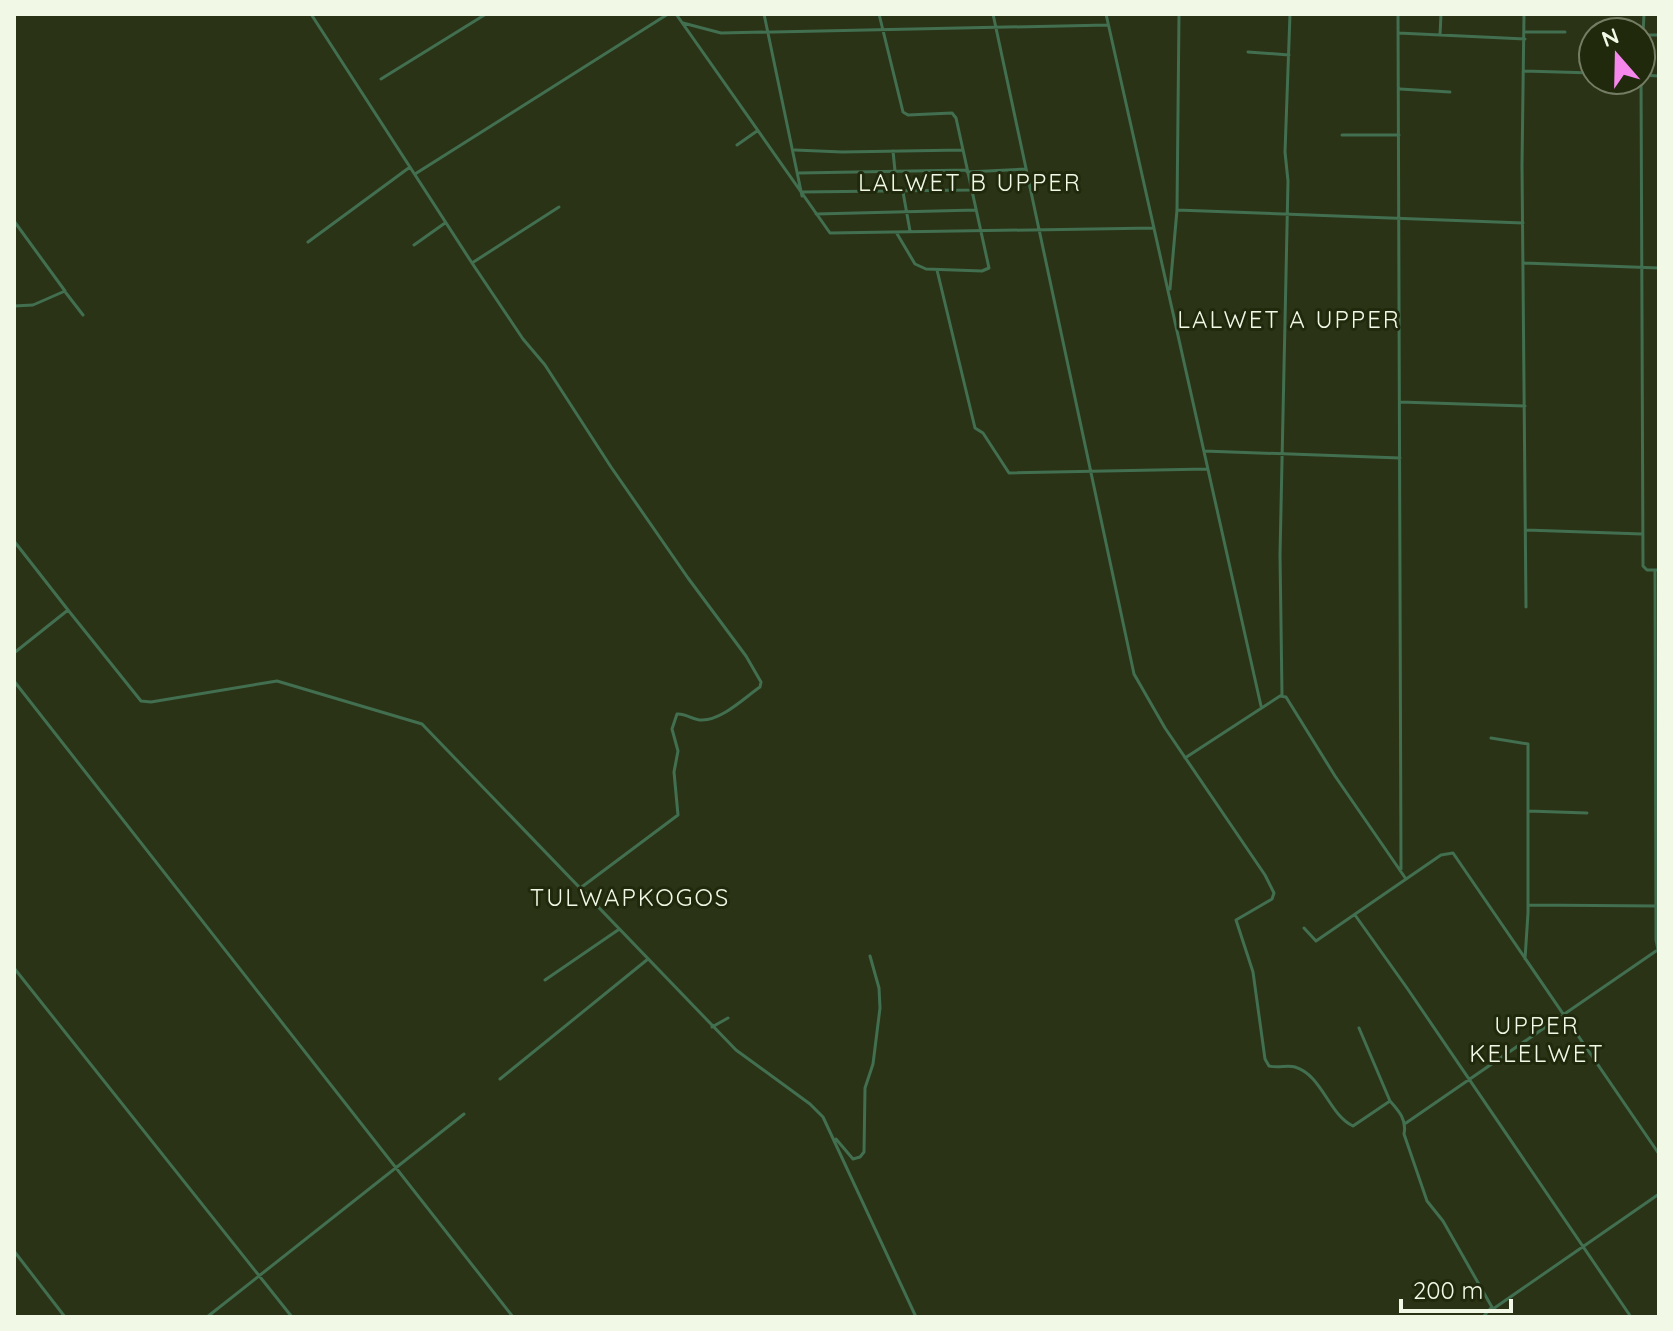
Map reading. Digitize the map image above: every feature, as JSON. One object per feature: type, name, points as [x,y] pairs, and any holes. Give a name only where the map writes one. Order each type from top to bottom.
[{"type":"street","points":[[311,14],[523,339],[545,365],[670,553],[746,656],[761,682],[760,687],[713,718],[697,720],[684,713],[677,714],[672,729],[678,751],[674,772],[678,815],[579,889]]},
{"type":"street","points":[[381,79],[486,14]]},
{"type":"street","points":[[415,174],[668,14]]},
{"type":"street","points":[[676,14],[827,231],[836,234],[1154,228]]},
{"type":"street","points":[[764,14],[802,194]]},
{"type":"street","points":[[879,14],[903,112],[908,115],[952,113],[957,122],[988,269],[937,270],[915,264],[895,231]]},
{"type":"street","points":[[993,14],[1136,680],[1274,893],[1272,899],[1236,920],[1252,966],[1266,1063],[1273,1067],[1294,1066],[1308,1075],[1351,1126],[1390,1101]]},
{"type":"street","points":[[1106,14],[1261,706]]},
{"type":"street","points":[[1169,293],[1177,210],[1179,14]]},
{"type":"street","points":[[1282,695],[1280,601],[1288,181],[1285,152],[1290,14]]},
{"type":"street","points":[[1398,14],[1401,869]]},
{"type":"street","points":[[1440,35],[1441,14]]},
{"type":"street","points":[[1524,14],[1526,607]]},
{"type":"street","points":[[683,23],[721,33],[1108,25]]},
{"type":"street","points":[[1525,32],[1565,32]]},
{"type":"street","points":[[1398,33],[1525,39]]},
{"type":"street","points":[[1248,52],[1289,55]]},
{"type":"street","points":[[1523,71],[1577,73]]},
{"type":"street","points":[[1400,89],[1450,92]]},
{"type":"street","points":[[1641,96],[1643,566],[1647,570],[1657,570],[1658,953],[1406,1122],[1404,1134],[1420,1187],[1431,1208],[1443,1221],[1496,1309],[1659,1194]]},
{"type":"street","points":[[737,145],[757,131]]},
{"type":"street","points":[[1342,135],[1399,135]]},
{"type":"street","points":[[794,150],[963,150]]},
{"type":"street","points":[[893,151],[895,172]]},
{"type":"street","points":[[308,242],[410,167]]},
{"type":"street","points":[[799,173],[1026,169]]},
{"type":"street","points":[[802,194],[971,190]]},
{"type":"street","points":[[903,191],[910,231]]},
{"type":"street","points":[[472,263],[559,207]]},
{"type":"street","points":[[816,214],[976,210]]},
{"type":"street","points":[[1177,210],[1523,223]]},
{"type":"street","points":[[14,221],[16,228],[83,315]]},
{"type":"street","points":[[414,245],[445,223]]},
{"type":"street","points":[[1524,263],[1659,268]]},
{"type":"street","points":[[937,270],[975,428],[983,433],[1006,469],[1013,474],[1207,469]]},
{"type":"street","points":[[14,306],[33,305],[65,291]]},
{"type":"street","points":[[1400,402],[1525,406]]},
{"type":"street","points":[[1204,451],[1400,458]]},
{"type":"street","points":[[1526,530],[1644,534]]},
{"type":"street","points":[[14,541],[141,701],[151,702],[277,681],[418,722],[712,1027],[750,1063],[816,1109],[832,1136],[916,1317]]},
{"type":"street","points":[[14,653],[68,610]]},
{"type":"street","points":[[14,681],[513,1317]]},
{"type":"street","points":[[1185,758],[1282,695]]},
{"type":"street","points":[[1282,695],[1406,879]]},
{"type":"street","points":[[1491,738],[1527,743],[1528,905],[1525,959]]},
{"type":"street","points":[[1528,811],[1587,813]]},
{"type":"street","points":[[1304,928],[1316,941],[1441,855],[1453,853],[1659,1154]]},
{"type":"street","points":[[1528,905],[1657,906]]},
{"type":"street","points":[[1354,914],[1631,1317]]},
{"type":"street","points":[[545,980],[618,929]]},
{"type":"street","points":[[832,1136],[853,1159],[864,1152],[865,1088],[873,1064],[880,1008],[879,988],[870,956]]},
{"type":"street","points":[[500,1079],[648,959]]},
{"type":"street","points":[[14,968],[292,1317]]},
{"type":"street","points":[[712,1027],[728,1018]]},
{"type":"street","points":[[1359,1028],[1390,1101],[1406,1125]]},
{"type":"street","points":[[207,1317],[464,1114]]},
{"type":"street","points":[[14,1251],[65,1317]]},
{"type":"street","points":[[1483,1317],[1492,1307]]},
{"type":"district","name":"LALWET B UPPER","points":[[970,182]]},
{"type":"district","name":"LALWET A UPPER","points":[[1289,319]]},
{"type":"district","name":"TULWAPKOGOS","points":[[630,897]]},
{"type":"district","name":"UPPER KELELWET","points":[[1537,1039]]}]
